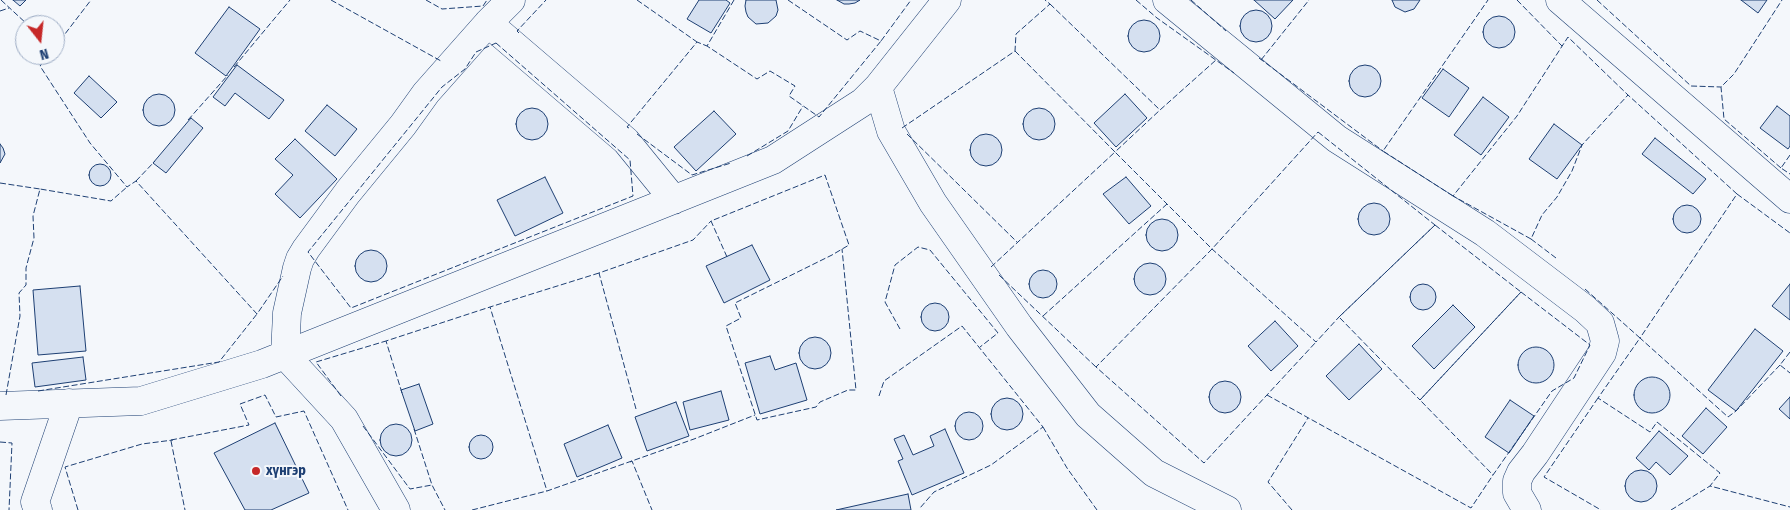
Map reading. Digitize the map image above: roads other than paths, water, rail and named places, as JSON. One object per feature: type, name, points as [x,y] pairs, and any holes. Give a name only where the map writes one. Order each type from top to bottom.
[{"type":"street","points":[[396,510],[344,419],[285,355],[287,313],[300,259],[348,192],[403,125],[426,93],[511,0]]},
{"type":"street","points":[[0,406],[141,401],[262,364],[773,160],[863,102],[878,87],[948,0]]},
{"type":"street","points":[[1167,0],[1337,139],[1485,233],[1586,309],[1600,323],[1605,341],[1602,353],[1521,472],[1517,481],[1516,494],[1527,510]]},
{"type":"street","points":[[1560,0],[1790,199]]},
{"type":"street","points":[[488,23],[626,141],[674,200]]},
{"type":"street","points":[[878,87],[891,131],[933,203],[1019,326],[1088,415],[1154,472],[1227,510]]},
{"type":"street","points":[[38,510],[35,502],[69,403]]},
{"type":"place","name":"хүнгэр","points":[[256,471]]}]
